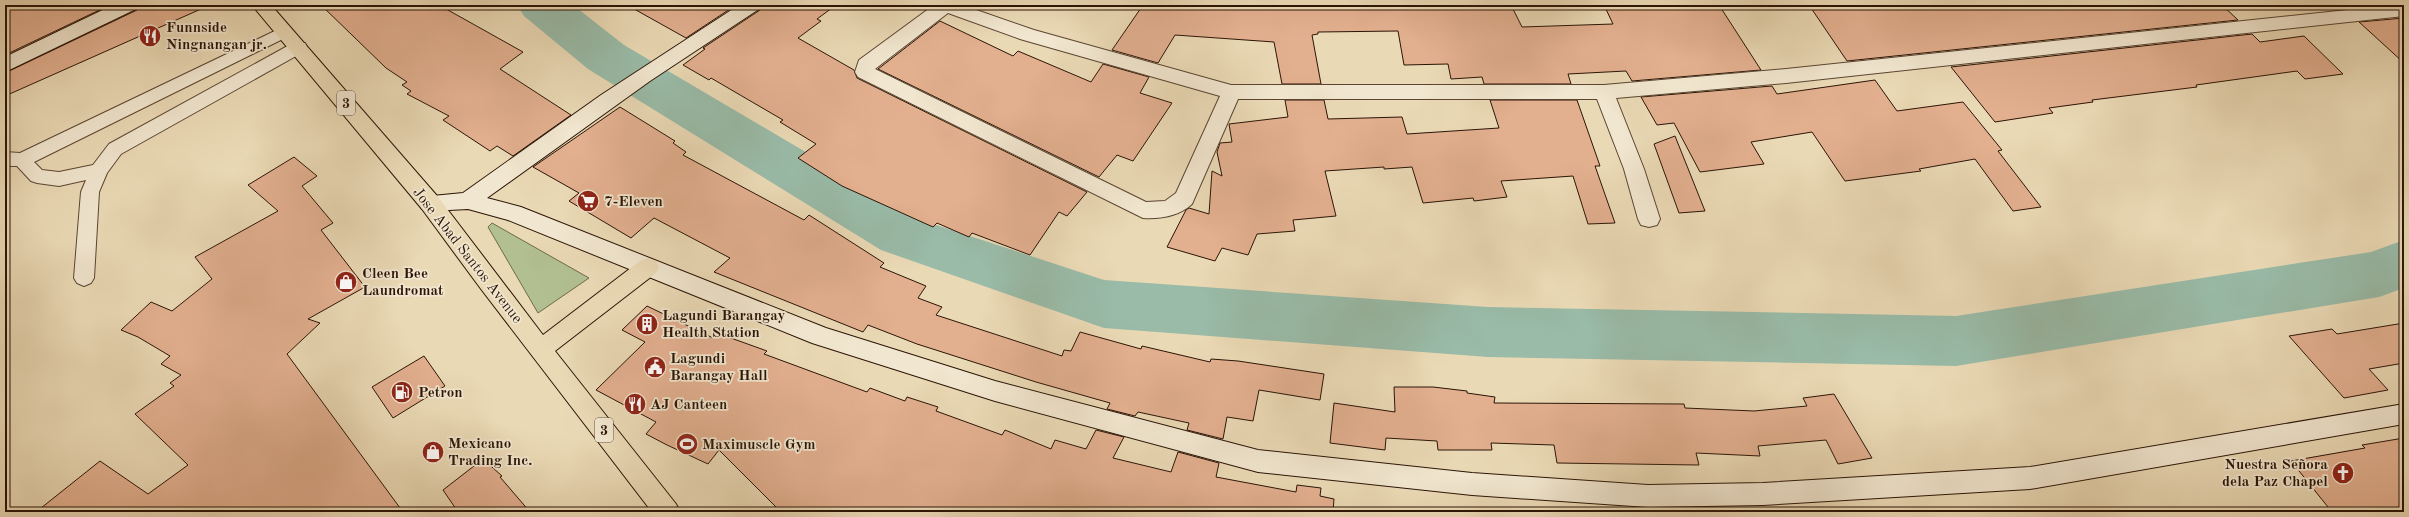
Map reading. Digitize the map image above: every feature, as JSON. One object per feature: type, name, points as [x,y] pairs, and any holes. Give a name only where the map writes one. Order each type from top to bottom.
[{"type":"highway","name":"Jose Abad Santos Avenue","points":[[261,5],[283,32],[299,47],[430,203],[489,283],[667,512]]},
{"type":"highway","points":[[541,349],[648,267]]},
{"type":"street","points":[[5,65],[129,5]]},
{"type":"street","points":[[468,201],[583,117],[680,50],[752,5]]},
{"type":"street","points":[[1231,92],[1185,198],[1177,206],[1159,211],[1143,210],[865,72],[866,65],[874,58],[945,5],[1027,35],[1231,92],[1604,92],[1786,76],[2336,19],[2404,10]]},
{"type":"street","points":[[1604,92],[1634,169],[1649,219]]},
{"type":"street","points":[[430,203],[468,201],[482,203],[538,222],[820,336],[995,390],[1153,434],[1258,461],[1504,488],[1648,496],[1763,494],[2030,478],[2404,414]]},
{"type":"lane","points":[[13,160],[283,32]]},
{"type":"lane","points":[[84,278],[90,192],[99,170],[115,150],[299,47]]},
{"type":"lane","points":[[13,160],[37,176],[58,179],[99,170]]},
{"type":"green space","points":[[492,223],[589,278],[538,313],[488,227]]},
{"type":"building","points":[[17,5],[110,5],[5,55],[5,10]]},
{"type":"building","points":[[139,5],[210,5],[5,96],[5,73],[137,10]]},
{"type":"building","points":[[321,5],[439,5],[523,52],[500,69],[571,115],[513,156],[497,146],[490,151],[443,120],[449,116],[407,94],[411,91],[402,85],[407,82],[386,68]]},
{"type":"building","points":[[627,5],[736,5],[686,38]]},
{"type":"building","points":[[762,5],[836,5],[817,19],[821,21],[798,38],[854,70],[857,78],[1087,192],[1067,216],[1059,212],[1030,255],[972,233],[969,237],[937,223],[933,227],[842,186],[798,158],[816,144],[780,122],[783,120],[711,78],[709,80],[683,65],[705,49],[703,48],[760,10]]},
{"type":"building","points":[[1143,5],[1511,5],[1522,27],[1613,24],[1604,5],[1719,5],[1761,70],[1632,81],[1626,71],[1568,74],[1571,84],[1484,84],[1482,77],[1451,79],[1448,64],[1404,65],[1398,31],[1318,32],[1318,34],[1312,35],[1321,84],[1282,84],[1274,42],[1175,35],[1158,63],[1112,50]]},
{"type":"building","points":[[1809,5],[2222,5],[2238,20],[1847,61]]},
{"type":"building","points":[[2340,5],[2381,5],[2344,9]]},
{"type":"building","points":[[2404,18],[2404,63],[2359,22]]},
{"type":"building","points":[[940,21],[1013,56],[1018,51],[1091,82],[1103,64],[1149,77],[1140,93],[1172,103],[1133,161],[1117,155],[1099,177],[878,69]]},
{"type":"building","points":[[2252,34],[2260,42],[2304,36],[2343,74],[2305,79],[2297,71],[2196,85],[2197,87],[2092,100],[2093,102],[2049,108],[2053,113],[1995,122],[1951,67]]},
{"type":"building","points":[[1875,80],[1897,111],[1963,102],[2002,150],[1998,151],[2041,207],[2013,211],[1975,159],[1919,169],[1921,171],[1845,181],[1812,132],[1751,142],[1764,164],[1700,172],[1674,123],[1657,125],[1641,97],[1772,86],[1777,94]]},
{"type":"building","points":[[1285,100],[1324,100],[1328,119],[1402,117],[1407,134],[1499,128],[1490,100],[1577,100],[1600,166],[1595,166],[1615,223],[1588,224],[1573,176],[1501,181],[1507,197],[1474,201],[1473,198],[1423,203],[1412,167],[1384,169],[1384,167],[1325,171],[1336,216],[1293,220],[1295,231],[1257,234],[1248,255],[1222,248],[1215,261],[1167,247],[1186,210],[1189,208],[1209,214],[1212,171],[1222,176],[1217,152],[1220,143],[1232,142],[1229,124],[1288,117]]},
{"type":"building","points":[[620,107],[675,141],[673,143],[686,152],[683,155],[804,220],[809,215],[884,263],[880,267],[926,286],[918,298],[942,307],[936,315],[1062,356],[1064,350],[1071,351],[1080,332],[1141,349],[1142,346],[1210,362],[1211,359],[1238,361],[1324,374],[1320,400],[1259,390],[1253,421],[1227,417],[1223,439],[1187,430],[1189,423],[1138,412],[1135,416],[1107,409],[1110,403],[1036,382],[917,344],[868,325],[863,332],[714,272],[730,258],[654,218],[631,238],[569,201],[579,193],[533,167]]},
{"type":"building","points":[[1675,136],[1705,211],[1679,213],[1654,144]]},
{"type":"building","points":[[294,157],[317,176],[302,186],[333,223],[321,230],[365,287],[308,319],[320,323],[287,354],[403,512],[36,512],[100,461],[148,494],[188,465],[135,414],[174,386],[170,383],[181,375],[161,364],[170,356],[138,337],[121,330],[151,302],[172,311],[212,279],[195,257],[278,211],[248,185]]},
{"type":"building","points":[[647,306],[713,338],[717,333],[767,351],[764,354],[867,392],[870,388],[905,401],[907,397],[938,407],[936,411],[1002,435],[1005,430],[1051,449],[1055,440],[1086,449],[1096,430],[1124,437],[1113,458],[1171,472],[1178,452],[1219,463],[1216,477],[1296,492],[1297,485],[1321,488],[1320,496],[1334,499],[1333,512],[781,512],[719,450],[708,464],[667,445],[646,434],[656,422],[596,390],[645,342],[622,330]]},
{"type":"building","points":[[2404,323],[2404,363],[2369,369],[2388,390],[2344,398],[2289,336],[2332,329],[2337,334]]},
{"type":"building","points":[[424,356],[445,386],[393,418],[372,387]]},
{"type":"building","points":[[1394,387],[1433,387],[1467,391],[1467,393],[1495,397],[1494,403],[1684,404],[1685,408],[1754,411],[1807,406],[1803,398],[1834,394],[1872,458],[1838,464],[1826,440],[1758,446],[1760,456],[1696,453],[1699,465],[1557,463],[1554,445],[1491,443],[1492,450],[1438,450],[1437,441],[1386,438],[1385,450],[1330,443],[1334,403],[1395,412]]},
{"type":"building","points":[[2404,438],[2404,512],[2332,512],[2291,461],[2365,448],[2362,445]]},
{"type":"building","points":[[483,459],[502,476],[500,477],[530,512],[458,512],[443,490]]},
{"type":"waterway","points":[[541,5],[606,57],[901,235],[1104,304],[1488,332],[1956,341],[2379,274],[2404,263]]},
{"type":"place","name":"Funnside Ningnangan jr.","points":[[150,36]]},
{"type":"place","name":"7-Eleven","points":[[588,201]]},
{"type":"place","name":"Cleen Bee Laundromat","points":[[346,282]]},
{"type":"place","name":"Lagundi Barangay Health Station","points":[[647,324]]},
{"type":"place","name":"Lagundi Barangay Hall","points":[[655,367]]},
{"type":"place","name":"Petron","points":[[402,392]]},
{"type":"place","name":"AJ Canteen","points":[[635,404]]},
{"type":"place","name":"Maximuscle Gym","points":[[687,444]]},
{"type":"place","name":"Mexicano Trading Inc.","points":[[433,452]]},
{"type":"place","name":"Nuestra Señora dela Paz Chapel","points":[[2343,473]]}]
